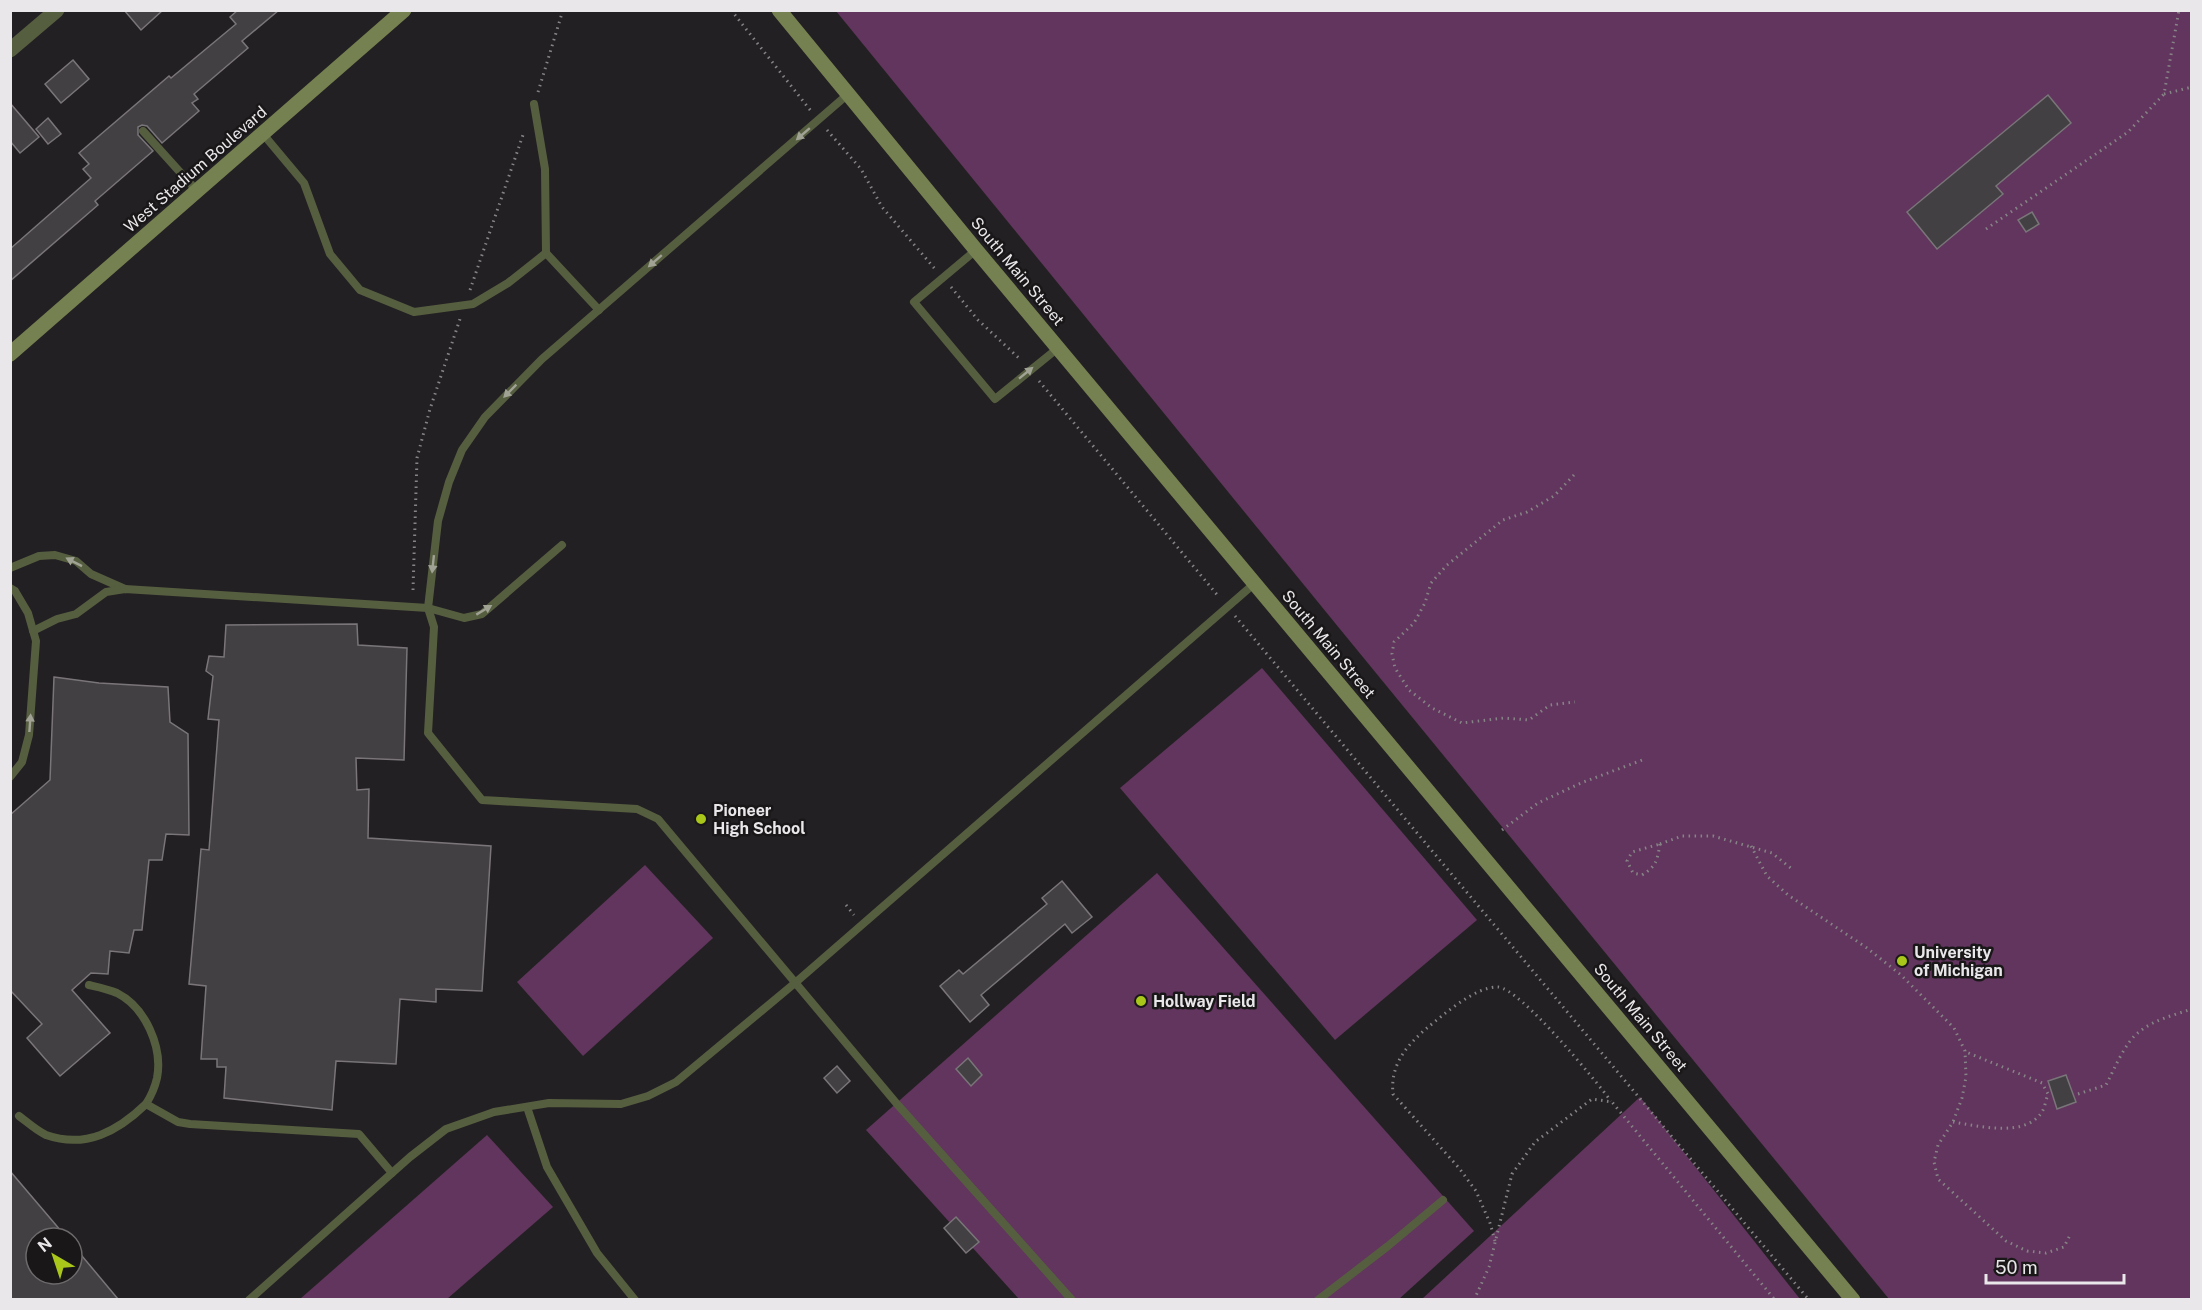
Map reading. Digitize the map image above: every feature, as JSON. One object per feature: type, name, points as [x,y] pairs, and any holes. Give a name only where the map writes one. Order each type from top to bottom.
[{"type":"main road","name":"West Stadium Boulevard","points":[[10,354],[404,10]]},
{"type":"main road","name":"South Main Street","points":[[779,10],[847,95],[1853,1299]]},
{"type":"street","points":[[10,50],[57,10]]},
{"type":"lane","points":[[847,95],[542,359],[484,417],[462,450],[449,482],[438,521],[428,608],[434,627],[428,733],[482,800],[637,808],[658,819],[897,1104],[1072,1299]]},
{"type":"lane","points":[[534,104],[544,169],[546,253],[599,310]]},
{"type":"lane","points":[[143,131],[197,191]]},
{"type":"lane","points":[[263,134],[304,183],[330,254],[360,290],[414,312],[473,304],[508,283],[546,253]]},
{"type":"lane","points":[[976,249],[914,302],[995,399],[1058,348]]},
{"type":"lane","points":[[33,632],[57,619],[76,614],[106,592],[125,589],[428,608],[465,618],[482,614],[562,545]]},
{"type":"lane","points":[[10,568],[39,556],[55,555],[76,561],[91,574],[125,589]]},
{"type":"lane","points":[[249,1299],[392,1173],[446,1130],[494,1112],[549,1103],[621,1104],[648,1096],[676,1082],[795,983],[1255,583]]},
{"type":"lane","points":[[10,588],[15,591],[28,613],[36,641],[29,735],[22,762],[10,777]]},
{"type":"lane","points":[[19,1116],[44,1134],[64,1139],[87,1139],[109,1133],[129,1121],[146,1104],[158,1077],[159,1062],[148,1025],[136,1007],[124,998],[105,989],[89,985]]},
{"type":"lane","points":[[146,1104],[177,1122],[190,1124],[359,1134],[392,1173]]},
{"type":"lane","points":[[527,1107],[548,1167],[597,1253],[635,1299]]},
{"type":"lane","points":[[1318,1299],[1388,1246],[1443,1200]]},
{"type":"path","points":[[731,10],[818,120],[861,169],[882,207],[978,320],[1015,353],[1030,370],[1218,595]]},
{"type":"path","points":[[2164,94],[2180,10]]},
{"type":"path","points":[[1986,229],[2128,132],[2164,94],[2192,87]]},
{"type":"path","points":[[1574,475],[1554,496],[1527,512],[1503,520],[1447,565],[1431,583],[1425,603],[1414,623],[1394,642],[1392,654],[1395,668],[1409,690],[1432,708],[1462,723],[1504,718],[1529,720],[1550,705],[1575,702]]},
{"type":"path","points":[[1242,623],[1809,1299]]},
{"type":"path","points":[[1502,830],[1538,803],[1581,783],[1645,759]]},
{"type":"path","points":[[1660,844],[1657,861],[1652,869],[1642,875],[1633,873],[1627,861],[1632,852],[1682,836],[1713,836],[1751,846],[1772,853],[1792,869]]},
{"type":"path","points":[[1751,846],[1767,876],[1788,895],[1867,948],[1908,982],[1954,1029],[1965,1051],[1966,1077],[1962,1098],[1953,1122],[1938,1146],[1934,1162],[1938,1179],[2006,1241],[2027,1251],[2046,1253],[2064,1247],[2070,1235]]},
{"type":"path","points":[[846,905],[855,916]]},
{"type":"path","points":[[1495,1242],[1490,1223],[1472,1185],[1393,1095],[1392,1082],[1400,1059],[1410,1042],[1472,995],[1499,987],[1508,991],[1569,1048],[1775,1299]]},
{"type":"path","points":[[2078,1094],[2106,1085],[2119,1059],[2137,1032],[2163,1019],[2192,1009]]},
{"type":"path","points":[[1953,1122],[2008,1128],[2027,1125],[2042,1112],[2048,1094],[2042,1083],[1965,1051]]},
{"type":"path","points":[[1474,1299],[1489,1267],[1512,1174],[1535,1142],[1592,1099],[1612,1102]]},
{"type":"shaded area","name":"University of Michigan","points":[[836,11],[2191,11],[2191,1299],[1889,1299]]},
{"type":"shaded area","points":[[1262,668],[1477,920],[1335,1040],[1120,788]]},
{"type":"shaded area","points":[[645,865],[713,938],[583,1056],[517,982]]},
{"type":"shaded area","name":"Hollway Field","points":[[1157,873],[1474,1231],[1399,1299],[1019,1299],[866,1130]]},
{"type":"shaded area","points":[[1640,1097],[1800,1299],[1422,1299]]},
{"type":"shaded area","points":[[487,1135],[553,1207],[447,1299],[300,1299]]},
{"type":"building","points":[[124,10],[163,10],[141,30]]},
{"type":"building","points":[[238,10],[279,10],[242,41],[248,48],[194,94],[198,99],[192,103],[199,111],[162,143],[147,126],[138,127],[138,135],[153,151],[95,201],[98,205],[10,281],[10,249],[91,178],[83,169],[89,164],[79,153],[169,76],[171,78],[236,24],[230,17]]},
{"type":"building","points":[[73,60],[89,79],[61,103],[45,84]]},
{"type":"building","points":[[2048,95],[2071,123],[1996,186],[2003,194],[1937,249],[1907,212]]},
{"type":"building","points":[[10,103],[39,137],[20,153],[10,141]]},
{"type":"building","points":[[48,118],[61,134],[48,144],[36,129]]},
{"type":"building","points":[[2032,212],[2039,224],[2026,232],[2018,220]]},
{"type":"building","points":[[357,624],[358,645],[407,648],[404,760],[356,758],[357,790],[369,789],[368,838],[491,846],[482,991],[436,989],[436,1002],[400,999],[396,1064],[336,1061],[332,1110],[224,1098],[226,1067],[217,1067],[217,1059],[201,1059],[206,986],[189,984],[201,849],[209,850],[219,720],[208,719],[213,676],[206,671],[209,656],[224,657],[226,625]]},
{"type":"building","points":[[54,677],[99,683],[168,687],[170,722],[188,734],[189,835],[166,834],[162,860],[149,860],[142,930],[134,930],[129,953],[110,951],[108,974],[91,973],[72,990],[110,1033],[60,1076],[27,1038],[42,1024],[10,990],[10,815],[50,780]]},
{"type":"building","points":[[1062,881],[1092,917],[1072,933],[1065,924],[981,995],[989,1005],[970,1022],[940,986],[959,970],[963,974],[1047,904],[1042,898]]},
{"type":"building","points":[[968,1058],[982,1075],[971,1086],[956,1069]]},
{"type":"building","points":[[837,1066],[850,1081],[837,1093],[824,1078]]},
{"type":"building","points":[[2066,1075],[2076,1102],[2057,1109],[2048,1081]]},
{"type":"building","points":[[10,1171],[57,1226],[24,1226],[24,1286],[84,1286],[84,1258],[118,1299],[10,1299]]},
{"type":"building","points":[[956,1217],[979,1242],[966,1253],[944,1228]]},
{"type":"place","name":"Pioneer High School","points":[[701,819]]},
{"type":"place","name":"University of Michigan","points":[[1902,961]]},
{"type":"place","name":"Hollway Field","points":[[1141,1001]]}]
